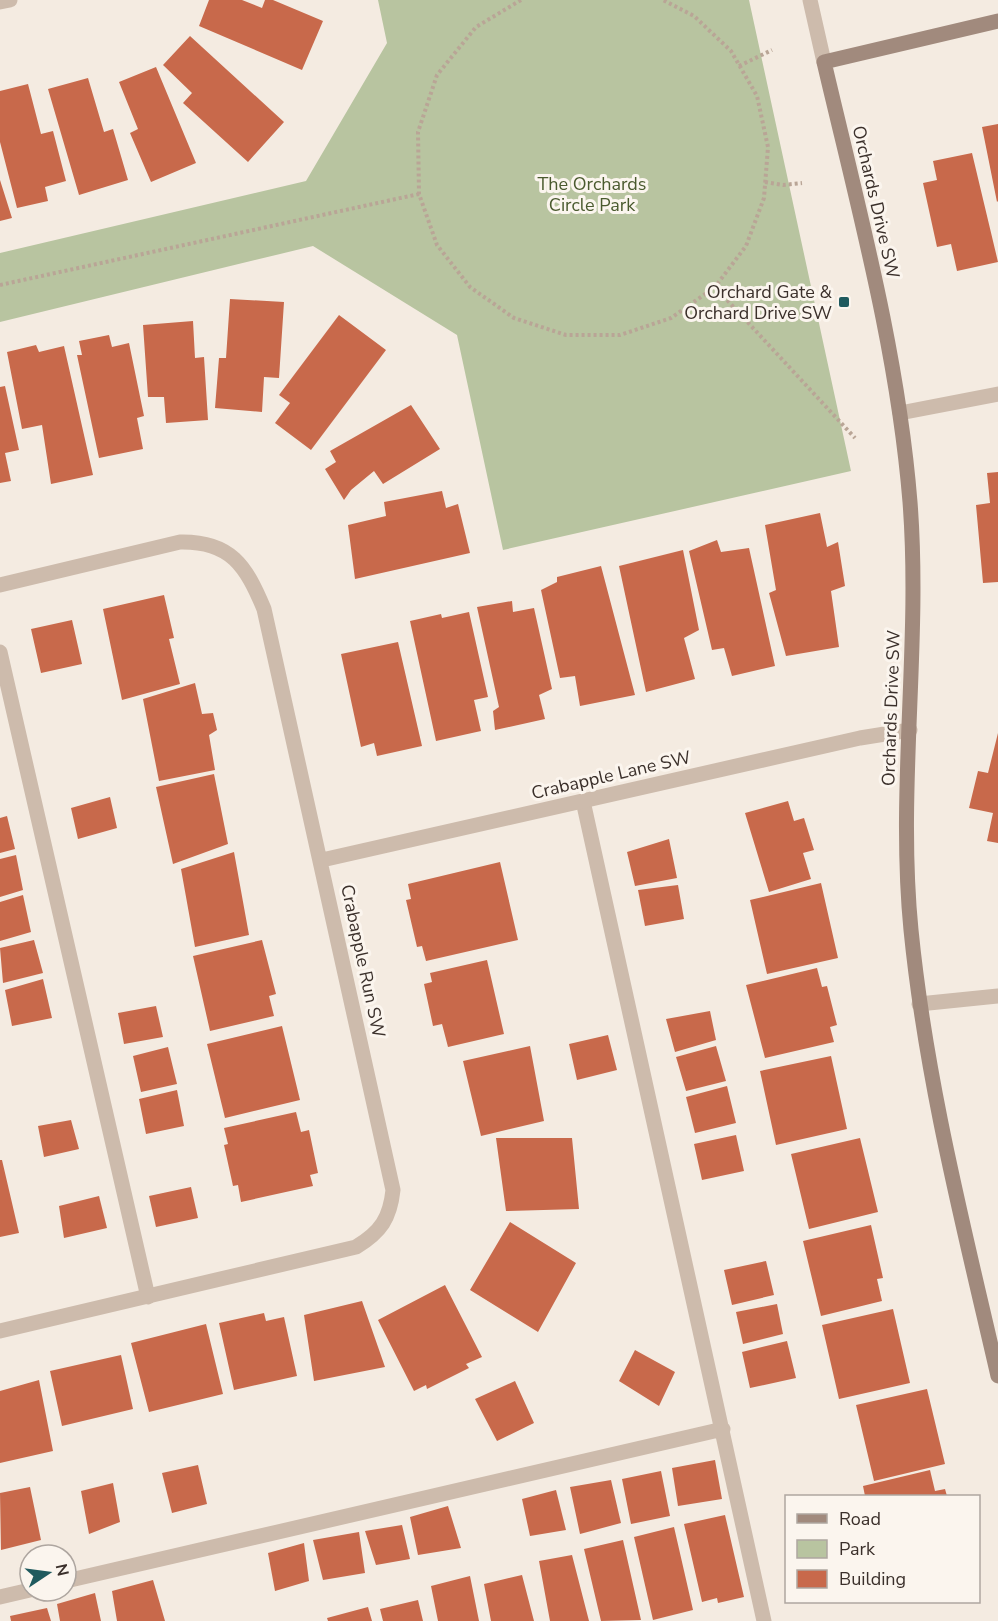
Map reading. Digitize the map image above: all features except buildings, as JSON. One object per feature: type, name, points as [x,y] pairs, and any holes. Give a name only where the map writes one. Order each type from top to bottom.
[{"type":"street","points":[[0,2],[9,0]]},
{"type":"street","name":"Orchards Drive SW","points":[[810,0],[874,275],[900,413],[910,501],[914,585],[908,867],[919,1004],[936,1109],[998,1376]]},
{"type":"street","points":[[824,62],[998,21]]},
{"type":"street","points":[[900,413],[998,394]]},
{"type":"street","name":"Crabapple Run SW","points":[[0,585],[180,542],[207,544],[236,558],[250,577],[264,609],[322,860],[393,1190],[391,1208],[385,1224],[371,1238],[348,1249],[0,1331]]},
{"type":"street","points":[[0,652],[148,1297]]},
{"type":"street","name":"Crabapple Lane SW","points":[[322,860],[860,738],[910,730]]},
{"type":"street","points":[[583,801],[765,1621]]},
{"type":"street","points":[[919,1004],[998,996]]},
{"type":"street","points":[[78,1578],[723,1430]]},
{"type":"street","points":[[0,1597],[18,1593]]},
{"type":"path","points":[[521,0],[476,27],[437,75],[418,132],[419,194],[437,245],[470,287],[514,318],[566,335],[620,335],[671,318],[715,287],[746,246],[764,198],[768,147],[757,96],[731,51],[694,16],[663,0]]},
{"type":"path","points":[[739,66],[772,50]]},
{"type":"path","points":[[765,182],[783,185],[802,183]]},
{"type":"path","points":[[0,285],[419,194]]},
{"type":"path","points":[[715,287],[855,438]]},
{"type":"green space","name":"The Orchards Circle Park","points":[[378,0],[749,0],[851,471],[503,550],[457,335],[313,246],[0,322],[0,253],[306,181],[387,43]]},
{"type":"place","name":"Orchard Gate & Orchard Drive SW","points":[[844,302]]}]
